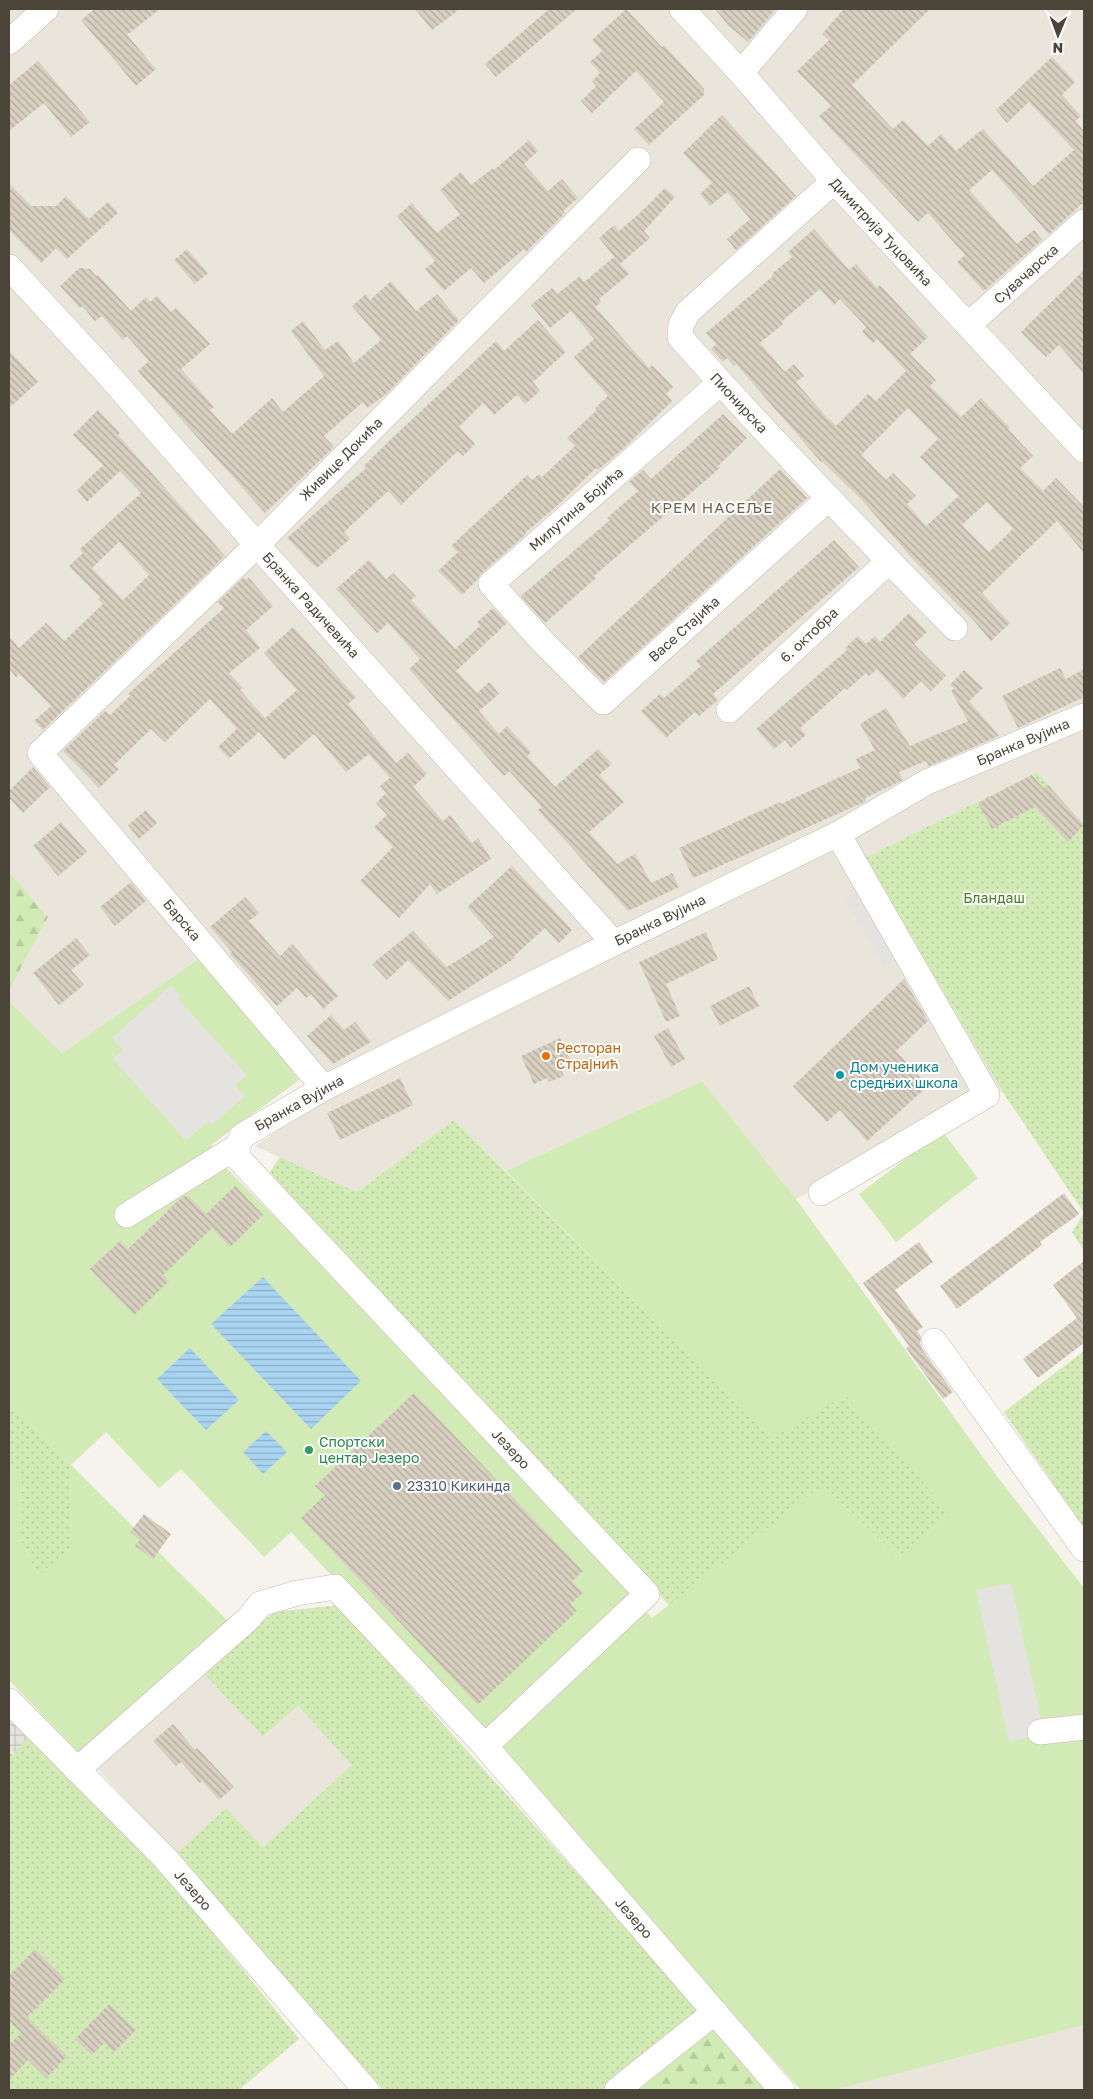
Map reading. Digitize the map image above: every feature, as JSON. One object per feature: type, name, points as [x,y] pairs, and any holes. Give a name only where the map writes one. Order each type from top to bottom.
[{"type":"street","points":[[9,42],[46,9]]},
{"type":"street","name":"Димитрија Туцовића","points":[[682,9],[741,73],[834,181],[1084,450]]},
{"type":"street","points":[[741,73],[795,9]]},
{"type":"street","name":"Живице Докића","points":[[40,753],[257,545],[638,160]]},
{"type":"street","name":"Пионирска","points":[[834,181],[688,312],[680,325],[680,337],[720,383],[955,628]]},
{"type":"street","name":"Сувачарска","points":[[968,326],[1084,222]]},
{"type":"street","name":"Бранка Радичевића","points":[[9,267],[105,371],[257,545],[614,943]]},
{"type":"street","name":"Милутина Бојића","points":[[543,642],[491,584],[720,383]]},
{"type":"street","name":"Васе Стајића","points":[[543,642],[603,702],[829,498]]},
{"type":"street","name":"6. октобра","points":[[729,710],[889,561]]},
{"type":"street","name":"Бранка Вујина","points":[[127,1214],[324,1088],[614,943],[838,834],[928,782],[1084,716]]},
{"type":"street","name":"Барска","points":[[40,753],[324,1088]]},
{"type":"street","points":[[821,1193],[987,1095],[838,834]]},
{"type":"street","name":"Језеро","points":[[240,1141],[238,1158],[646,1594],[485,1746]]},
{"type":"street","points":[[934,1341],[1084,1549]]},
{"type":"street","name":"Језеро","points":[[77,1770],[249,1618],[260,1604],[297,1593],[335,1587],[485,1746],[782,2090]]},
{"type":"street","name":"Језеро","points":[[13,1712],[77,1770],[165,1858],[366,2090]]},
{"type":"street","points":[[1040,1732],[1084,1728]]},
{"type":"street","points":[[617,2090],[714,2012]]},
{"type":"shaded area","points":[[9,9],[1084,9],[1084,825],[1037,772],[866,858],[1002,1091],[796,1199],[702,1081],[506,1171],[454,1120],[357,1192],[255,1146],[327,1096],[203,956],[62,1053],[9,1001],[9,991],[48,917],[9,872]]},
{"type":"shaded area","points":[[858,890],[900,959],[885,968],[844,898]]},
{"type":"shaded area","points":[[171,985],[181,996],[178,999],[247,1075],[235,1085],[245,1096],[212,1125],[208,1121],[186,1141],[113,1059],[123,1050],[112,1038]]},
{"type":"shaded area","points":[[1011,1583],[1044,1734],[1009,1742],[976,1590]]},
{"type":"shaded area","points":[[197,1665],[264,1737],[298,1706],[353,1765],[263,1847],[176,1854],[91,1762]]},
{"type":"shaded area","points":[[9,1712],[31,1734],[9,1759]]},
{"type":"shaded area","points":[[1084,2025],[1084,2090],[834,2090]]},
{"type":"green space","name":"Бландаш","points":[[1037,772],[1084,825],[1084,1213],[1002,1091],[865,858]]},
{"type":"green space","points":[[9,872],[48,917],[9,991]]},
{"type":"green space","points":[[203,956],[299,1080],[211,1145],[221,1163],[283,1225],[652,1618],[823,1485],[898,1557],[951,1514],[772,1439],[506,1171],[702,1081],[796,1199],[996,1475],[1084,1588],[1084,2025],[834,2090],[801,2090],[505,1761],[291,1532],[264,1557],[181,1469],[159,1488],[106,1432],[71,1465],[228,1621],[79,1753],[9,1680],[9,1465],[22,1477],[21,1540],[38,1576],[72,1547],[70,1465],[9,1403],[9,1001],[62,1053]]},
{"type":"green space","points":[[454,1120],[772,1438],[845,1395],[951,1514],[898,1557],[823,1485],[669,1605],[320,1230],[270,1172],[280,1157],[357,1192]]},
{"type":"green space","points":[[942,1131],[978,1178],[896,1242],[859,1194]]},
{"type":"green space","points":[[1084,1213],[1084,1251],[1072,1232]]},
{"type":"green space","points":[[1084,1351],[1084,1528],[1004,1412]]},
{"type":"green space","points":[[9,1403],[70,1465],[72,1547],[38,1576],[21,1540],[22,1477],[9,1465]]},
{"type":"green space","points":[[340,1605],[425,1704],[701,2011],[603,2090],[383,2090],[176,1854],[226,1808],[263,1847],[352,1765],[298,1706],[263,1737],[201,1670],[274,1612]]},
{"type":"green space","points":[[31,1734],[187,1901],[299,2039],[239,2090],[9,2090],[9,1759]]},
{"type":"green space","points":[[712,2027],[767,2090],[638,2090]]},
{"type":"water","points":[[263,1277],[361,1381],[311,1429],[211,1324]]},
{"type":"water","points":[[190,1348],[239,1400],[206,1430],[157,1379]]},
{"type":"water","points":[[266,1431],[287,1452],[263,1474],[243,1452]]},
{"type":"building","points":[[95,9],[160,9],[127,35],[156,69],[136,86],[81,20]]},
{"type":"building","points":[[415,9],[460,9],[432,30]]},
{"type":"building","points":[[549,9],[577,9],[496,77],[485,64]]},
{"type":"building","points":[[626,9],[662,47],[664,45],[704,89],[704,95],[649,145],[634,129],[664,102],[636,71],[592,113],[581,101],[596,86],[592,81],[600,73],[590,62],[602,51],[592,40]]},
{"type":"building","points":[[715,9],[776,9],[748,42],[728,25]]},
{"type":"building","points":[[844,9],[930,9],[852,85],[893,129],[903,120],[928,146],[941,134],[956,151],[983,129],[1033,186],[1074,150],[1029,102],[1007,123],[996,110],[1052,57],[1075,82],[1062,95],[1081,116],[1075,121],[1084,131],[1084,202],[1049,234],[992,170],[969,190],[1017,244],[1034,230],[1042,240],[984,291],[957,262],[965,255],[928,213],[918,222],[819,116],[831,106],[797,71],[829,40],[822,34]]},
{"type":"building","points":[[38,61],[90,122],[71,137],[44,103],[9,131],[9,85]]},
{"type":"building","points":[[722,115],[796,196],[736,250],[727,239],[750,219],[727,192],[710,206],[700,194],[712,183],[683,153]]},
{"type":"building","points":[[529,140],[538,151],[524,164],[548,191],[562,179],[578,198],[563,211],[565,213],[526,252],[524,249],[484,283],[471,268],[444,291],[425,269],[435,261],[397,216],[412,203],[437,233],[460,214],[440,190],[461,172],[471,185],[493,168],[494,170]]},
{"type":"building","points":[[9,183],[31,206],[56,206],[66,196],[89,219],[108,202],[118,213],[67,259],[56,248],[41,263],[9,230]]},
{"type":"building","points":[[665,188],[675,197],[644,231],[650,238],[620,264],[599,238],[614,225],[619,231]]},
{"type":"building","points":[[814,229],[849,270],[856,264],[877,288],[880,285],[928,337],[910,354],[936,380],[930,386],[961,417],[981,398],[1010,428],[1008,429],[1033,456],[1020,468],[1043,491],[1056,478],[1084,507],[1084,553],[1057,521],[982,593],[1010,623],[991,641],[910,556],[862,500],[821,462],[736,364],[734,366],[727,358],[723,362],[711,349],[716,344],[706,333],[773,276],[772,274],[792,257],[788,252]],"holes":[[[820,289],[834,305],[840,299],[866,327],[862,332],[873,343],[877,339],[906,371],[876,401],[868,394],[836,426],[796,382],[804,376],[794,364],[785,372],[760,343],[783,324],[781,322]],[[908,408],[938,439],[920,457],[959,496],[926,526],[907,504],[916,496],[893,473],[886,480],[861,455]],[[987,502],[1013,529],[989,552],[962,525]]]},
{"type":"building","points":[[187,249],[208,273],[195,284],[174,260]]},
{"type":"building","points":[[614,257],[629,274],[599,299],[601,302],[595,307],[649,368],[652,365],[673,387],[666,394],[672,401],[623,449],[598,470],[596,468],[558,505],[525,533],[482,573],[462,595],[438,571],[458,552],[451,546],[527,475],[532,480],[539,474],[542,477],[575,446],[567,438],[597,410],[595,408],[608,396],[574,357],[594,339],[571,311],[550,328],[531,305],[552,288],[557,294],[580,276],[584,282]]},
{"type":"building","points":[[79,268],[90,269],[96,276],[98,275],[131,311],[146,297],[150,302],[157,296],[171,312],[176,308],[210,344],[181,369],[214,407],[210,410],[232,434],[272,398],[283,412],[324,376],[291,331],[303,321],[325,350],[338,341],[354,363],[381,340],[352,306],[366,294],[370,300],[391,281],[416,311],[437,294],[459,320],[385,395],[367,408],[363,402],[324,436],[334,447],[265,513],[138,371],[149,361],[127,336],[123,340],[102,316],[95,321],[60,286]]},
{"type":"building","points":[[1084,270],[1084,374],[1059,345],[1046,357],[1021,332]]},
{"type":"building","points":[[538,320],[566,352],[533,382],[540,391],[525,404],[517,395],[494,415],[483,403],[459,427],[475,444],[463,456],[458,451],[401,505],[388,491],[344,532],[350,539],[317,568],[311,563],[287,538],[366,468],[364,466],[391,439],[496,341],[504,351]]},
{"type":"building","points":[[9,350],[38,382],[9,408]]},
{"type":"building","points":[[98,410],[120,433],[118,435],[225,556],[43,730],[34,721],[51,706],[20,674],[16,677],[9,669],[9,636],[19,648],[46,623],[64,641],[103,604],[98,599],[100,597],[69,566],[83,553],[80,549],[141,493],[120,471],[87,502],[77,490],[103,465],[73,435]],"holes":[[[119,542],[149,575],[123,600],[92,568]]]},
{"type":"building","points":[[723,414],[747,438],[718,466],[720,468],[594,576],[596,578],[545,623],[521,596],[610,520],[607,518],[638,491],[629,482],[643,470],[651,479]]},
{"type":"building","points":[[780,469],[807,498],[604,682],[578,657]]},
{"type":"building","points":[[834,540],[859,567],[713,694],[718,700],[699,716],[695,712],[666,738],[641,711],[660,694],[664,698],[701,666],[696,661]]},
{"type":"building","points":[[369,560],[386,579],[393,573],[416,596],[411,600],[455,649],[480,626],[477,622],[493,608],[507,623],[456,671],[477,693],[489,682],[499,694],[479,711],[499,734],[507,726],[531,752],[527,756],[555,787],[598,749],[612,764],[599,775],[624,802],[589,832],[617,864],[635,854],[651,883],[672,873],[679,887],[628,911],[538,810],[542,807],[509,771],[504,776],[409,669],[420,659],[388,623],[377,633],[336,589]]},
{"type":"building","points":[[244,577],[246,580],[249,578],[273,606],[246,630],[260,648],[229,673],[243,688],[240,690],[265,718],[297,690],[264,653],[293,627],[356,697],[348,704],[396,763],[408,753],[427,774],[413,787],[443,821],[450,815],[472,843],[478,838],[491,859],[437,894],[430,884],[399,918],[360,881],[393,847],[374,827],[387,815],[376,803],[386,793],[380,786],[390,778],[369,754],[346,772],[314,734],[284,760],[259,732],[229,759],[218,747],[237,729],[210,699],[165,742],[151,729],[114,765],[119,769],[99,788],[63,751],[105,711],[110,715],[130,696],[128,694],[224,608],[218,602]]},
{"type":"building","points":[[909,613],[927,632],[914,644],[946,676],[931,691],[921,681],[903,699],[877,669],[869,676],[866,673],[847,690],[845,688],[800,728],[806,735],[791,748],[785,740],[774,749],[756,729],[847,650],[845,648],[858,636],[866,644],[875,636],[880,642]]},
{"type":"building","points":[[1060,668],[1066,679],[1084,669],[1084,697],[1018,728],[1002,696]]},
{"type":"building","points":[[964,670],[983,688],[969,701],[999,736],[929,766],[926,761],[899,772],[903,780],[865,798],[866,801],[693,878],[679,848],[860,768],[856,759],[875,750],[860,724],[886,708],[910,746],[968,721],[951,691],[954,688],[950,685]]},
{"type":"building","points":[[33,767],[50,787],[23,813],[9,798],[9,791]]},
{"type":"building","points":[[1032,775],[1043,788],[1048,785],[1084,825],[1068,842],[1035,807],[992,829],[978,803]]},
{"type":"building","points":[[146,810],[157,823],[139,839],[128,825]]},
{"type":"building","points":[[61,822],[87,852],[58,876],[33,846]]},
{"type":"building","points":[[512,866],[572,930],[559,943],[545,928],[513,957],[515,958],[448,1001],[408,960],[387,980],[372,964],[413,931],[447,967],[494,937],[467,907]]},
{"type":"building","points":[[131,882],[146,901],[115,926],[100,907]]},
{"type":"building","points":[[245,897],[259,913],[249,921],[280,956],[292,944],[338,996],[323,1009],[311,994],[306,998],[297,988],[277,1006],[230,954],[232,952],[210,927]]},
{"type":"building","points":[[706,932],[718,959],[666,984],[680,1016],[666,1022],[639,962]]},
{"type":"building","points":[[76,938],[90,955],[71,970],[84,985],[59,1005],[33,973]]},
{"type":"building","points":[[904,979],[928,1021],[896,1051],[928,1086],[867,1141],[840,1110],[827,1122],[793,1086]]},
{"type":"building","points":[[749,986],[759,1006],[720,1026],[710,1006]]},
{"type":"building","points":[[331,1015],[344,1030],[355,1022],[371,1042],[333,1064],[307,1036]]},
{"type":"building","points":[[668,1028],[685,1059],[671,1067],[654,1036]]},
{"type":"building","points":[[560,1038],[573,1066],[562,1071],[564,1076],[549,1082],[547,1078],[534,1084],[521,1056]]},
{"type":"building","points":[[400,1078],[413,1105],[340,1140],[327,1113]]},
{"type":"building","points":[[235,1186],[263,1215],[230,1247],[212,1228],[163,1275],[169,1281],[134,1315],[90,1269],[120,1241],[128,1249],[180,1199],[187,1195],[206,1214]]},
{"type":"building","points":[[1064,1193],[1079,1214],[1040,1242],[1042,1245],[957,1309],[940,1286]]},
{"type":"building","points":[[919,1242],[933,1262],[895,1290],[923,1327],[917,1331],[921,1337],[922,1349],[953,1392],[943,1399],[906,1348],[909,1346],[863,1283]]},
{"type":"building","points":[[1084,1261],[1084,1343],[1038,1378],[1023,1359],[1077,1318],[1053,1285]]},
{"type":"building","name":"Спортски центар Језеро","points":[[414,1393],[583,1571],[572,1581],[583,1593],[570,1604],[577,1611],[478,1705],[301,1518],[325,1495],[315,1486]]},
{"type":"building","points":[[144,1514],[171,1534],[153,1559],[135,1546],[140,1540],[130,1532]]},
{"type":"building","points":[[173,1724],[195,1750],[197,1748],[234,1787],[219,1800],[181,1762],[176,1766],[153,1741]]},
{"type":"building","points":[[35,1949],[65,1979],[27,2017],[67,2056],[46,2078],[28,2060],[9,2080],[9,2045],[21,2033],[9,2021],[9,1976]]},
{"type":"building","points":[[109,2004],[136,2030],[114,2052],[104,2043],[92,2055],[75,2039]]},
{"type":"place","name":"Ресторан Страјнић","points":[[546,1056]]},
{"type":"place","name":"Дом ученика средњих школа","points":[[840,1075]]},
{"type":"place","name":"Спортски центар Језеро","points":[[309,1450]]},
{"type":"place","name":"23310 Кикинда","points":[[397,1486]]},
{"type":"district","name":"КРЕМ НАСЕЉЕ","points":[[712,508]]}]
